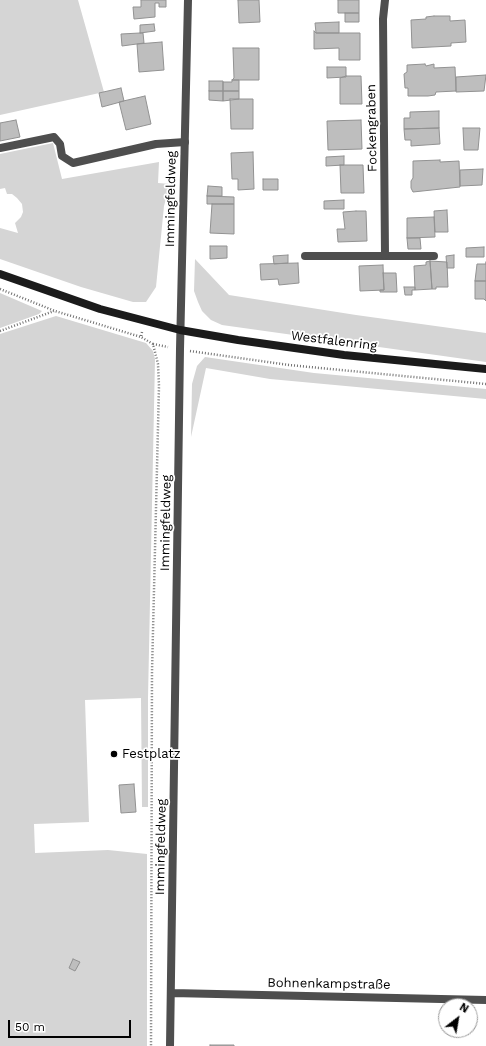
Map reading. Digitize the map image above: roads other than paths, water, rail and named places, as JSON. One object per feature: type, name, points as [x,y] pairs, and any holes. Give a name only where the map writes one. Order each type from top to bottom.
[{"type":"street","name":"Immingfeldweg","points":[[170,1046],[172,993],[180,330],[188,0]]},
{"type":"street","name":"Fockengraben","points":[[385,0],[383,20],[386,256]]},
{"type":"street","points":[[0,148],[54,137],[60,144],[62,156],[73,163],[156,144],[185,142]]},
{"type":"street","points":[[305,256],[434,256]]},
{"type":"street","name":"Westfalenring","points":[[0,274],[100,309],[144,322],[180,330],[344,355],[486,369]]},
{"type":"street","name":"Bohnenkampstraße","points":[[172,993],[486,1000]]},
{"type":"place","name":"Festplatz","points":[[114,754]]}]
